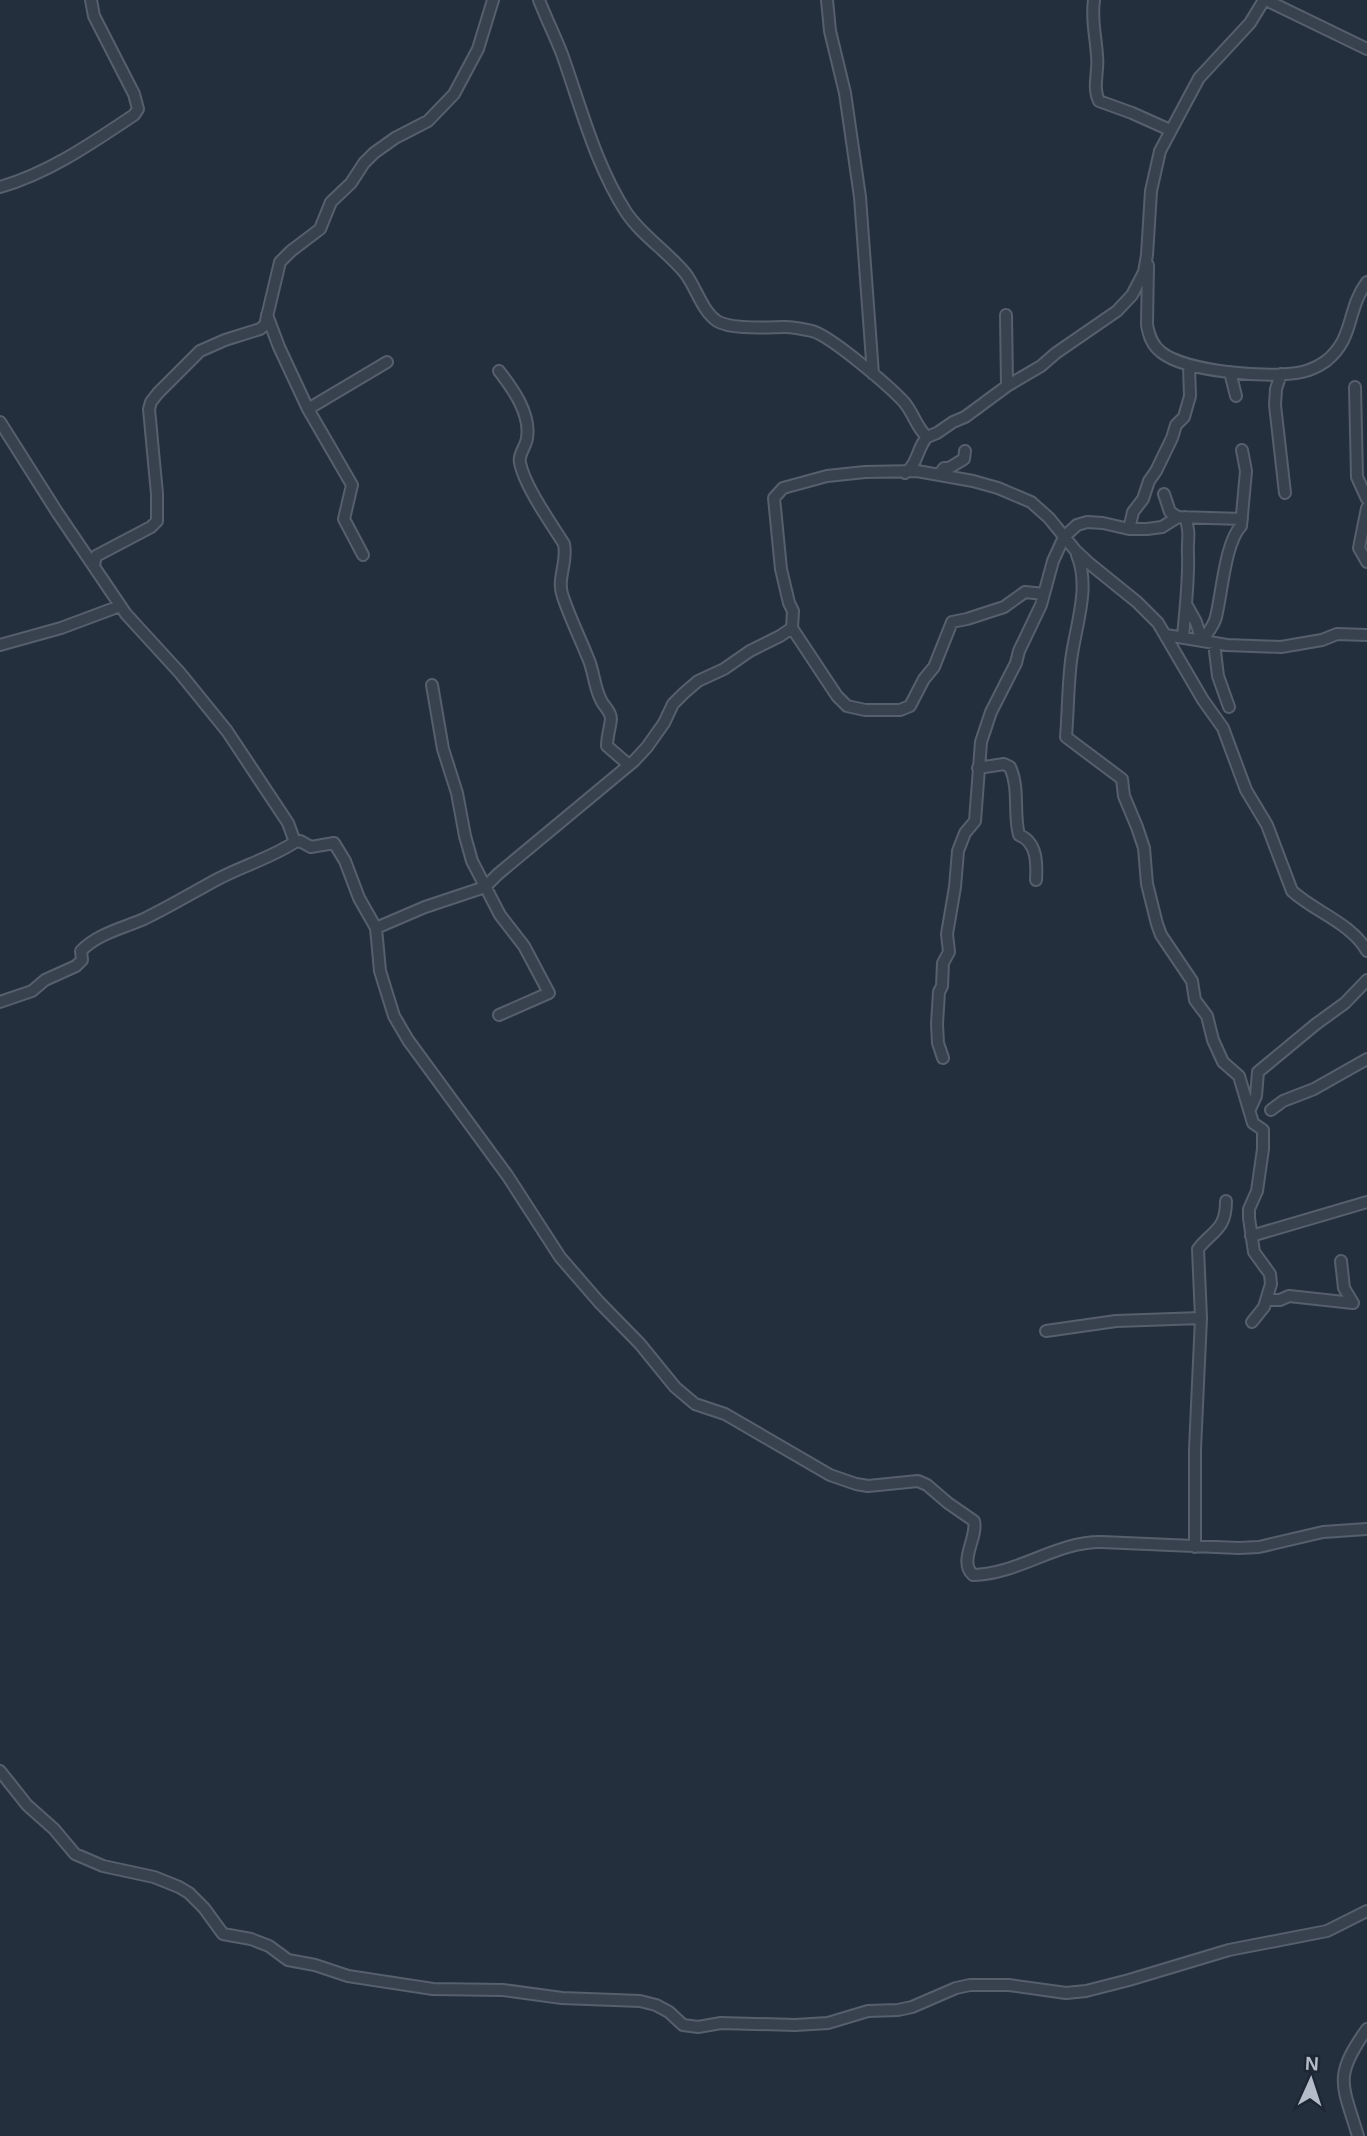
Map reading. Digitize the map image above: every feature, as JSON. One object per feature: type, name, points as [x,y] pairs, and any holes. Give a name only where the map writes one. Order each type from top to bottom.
[{"type":"street","points":[[0,187],[16,183],[75,154],[138,109],[131,87],[94,16],[91,0]]},
{"type":"street","points":[[94,565],[96,556],[151,527],[157,521],[149,409],[154,398],[200,351],[265,325],[265,312],[280,262],[320,229],[331,202],[351,183],[364,163],[386,144],[428,121],[454,94],[478,49],[493,0]]},
{"type":"street","points":[[539,0],[561,51],[587,127],[617,197],[637,226],[683,271],[715,319],[738,327],[793,327],[821,334],[904,402],[914,416],[917,427],[927,437]]},
{"type":"street","points":[[827,0],[830,31],[845,93],[860,197],[873,374]]},
{"type":"street","points":[[1094,0],[1092,24],[1098,60],[1096,89],[1100,101],[1170,130]]},
{"type":"street","points":[[1367,49],[1265,0],[1250,23],[1199,78],[1160,151],[1154,175],[1147,255],[1148,333],[1163,354],[1189,366],[1230,372],[1281,374],[1308,371],[1332,355],[1347,337],[1354,306],[1367,282]]},
{"type":"street","points":[[905,473],[912,468],[927,437],[964,417],[1007,386],[1041,366],[1117,311],[1132,295],[1144,272],[1147,255]]},
{"type":"street","points":[[265,312],[308,409],[352,485],[345,519],[363,555]]},
{"type":"street","points":[[1006,315],[1007,386]]},
{"type":"street","points":[[308,409],[387,362]]},
{"type":"street","points":[[1129,529],[1133,512],[1143,499],[1176,425],[1184,417],[1190,396],[1189,366]]},
{"type":"street","points":[[499,371],[508,382],[527,418],[527,442],[519,456],[526,480],[564,544],[566,555],[560,580],[562,596],[589,661],[601,700],[611,718],[607,747],[629,765]]},
{"type":"street","points":[[1230,372],[1236,396]]},
{"type":"street","points":[[1281,374],[1275,404],[1285,493]]},
{"type":"street","points":[[1355,387],[1357,477],[1367,499]]},
{"type":"street","points":[[0,422],[120,606],[227,731],[288,823],[295,842]]},
{"type":"street","points":[[1202,641],[1215,621],[1235,533],[1241,526],[1246,471],[1241,450]]},
{"type":"street","points":[[939,475],[944,468],[964,458],[965,451]]},
{"type":"street","points":[[1044,594],[1025,592],[1004,607],[952,622],[934,667],[924,679],[910,706],[900,710],[865,710],[847,706],[837,696],[792,628],[793,611],[781,569],[774,498],[783,488],[827,476],[917,471],[986,484],[1021,497],[1041,510],[1075,550],[1149,612],[1223,728],[1246,790],[1267,825],[1292,891],[1345,928],[1366,948]]},
{"type":"street","points":[[1164,494],[1170,512],[1182,517],[1242,519]]},
{"type":"street","points":[[1367,508],[1359,548],[1367,562]]},
{"type":"street","points":[[943,1058],[938,1043],[939,992],[942,986],[943,963],[949,952],[947,933],[958,851],[965,833],[975,821],[981,742],[991,712],[1041,605],[1052,561],[1064,537],[1077,525],[1087,522],[1129,529],[1162,527],[1182,517]]},
{"type":"street","points":[[1182,517],[1190,532],[1183,638]]},
{"type":"street","points":[[1075,550],[1083,568],[1082,594],[1071,662],[1066,737],[1122,779],[1124,796],[1138,827],[1147,884],[1161,935],[1192,981],[1195,1000],[1207,1016],[1213,1040],[1223,1062],[1239,1076],[1253,1123],[1263,1129],[1257,1191],[1249,1209],[1254,1252],[1270,1274],[1271,1284],[1264,1307],[1252,1322]]},
{"type":"street","points":[[1186,604],[1202,641]]},
{"type":"street","points":[[0,645],[61,628],[120,606]]},
{"type":"street","points":[[376,928],[425,907],[485,887],[629,765],[647,747],[664,723],[673,704],[698,681],[724,669],[792,628]]},
{"type":"street","points":[[1166,635],[1214,643],[1281,647],[1322,640],[1337,634],[1367,635]]},
{"type":"street","points":[[1214,643],[1218,676],[1229,706]]},
{"type":"street","points":[[432,685],[443,749],[457,793],[472,861],[500,915],[524,946],[549,993],[499,1015]]},
{"type":"street","points":[[978,768],[1004,764],[1010,767],[1017,800],[1016,827],[1018,835],[1028,840],[1032,848],[1036,860],[1036,880]]},
{"type":"street","points":[[0,1002],[32,990],[57,973],[76,966],[82,960],[81,951],[84,947],[100,937],[145,918],[215,880],[295,842],[300,841],[312,847],[334,843],[376,928],[380,971],[394,1016],[408,1040],[483,1141],[560,1257],[684,1396],[695,1404],[725,1414],[820,1469],[851,1482],[868,1486],[914,1480],[927,1485],[974,1521],[975,1530],[968,1566],[973,1575],[1012,1567],[1081,1543],[1239,1548],[1259,1547],[1324,1532],[1367,1529]]},
{"type":"street","points":[[1250,1109],[1256,1096],[1258,1072],[1345,1003],[1367,980]]},
{"type":"street","points":[[1271,1110],[1283,1101],[1314,1089],[1367,1059]]},
{"type":"street","points":[[1195,1547],[1195,1449],[1201,1318],[1198,1249],[1221,1226],[1226,1216],[1226,1201]]},
{"type":"street","points":[[1251,1236],[1367,1202]]},
{"type":"street","points":[[1267,1300],[1280,1300],[1289,1296],[1353,1303],[1344,1287],[1342,1261]]},
{"type":"street","points":[[1046,1331],[1116,1321],[1201,1318]]},
{"type":"street","points":[[0,1771],[27,1805],[54,1829],[75,1854],[103,1866],[171,1883],[196,1900],[223,1934],[261,1942],[288,1960],[396,1985],[433,1989],[503,1990],[562,1998],[640,2001],[656,2005],[690,2027],[748,2022],[828,2024],[868,2011],[912,2007],[956,1988],[970,1985],[1009,1985],[1066,1993],[1086,1991],[1229,1950],[1327,1931],[1367,1911]]},
{"type":"street","points":[[1358,2136],[1344,2090],[1343,2072],[1351,2053],[1367,2029]]}]
